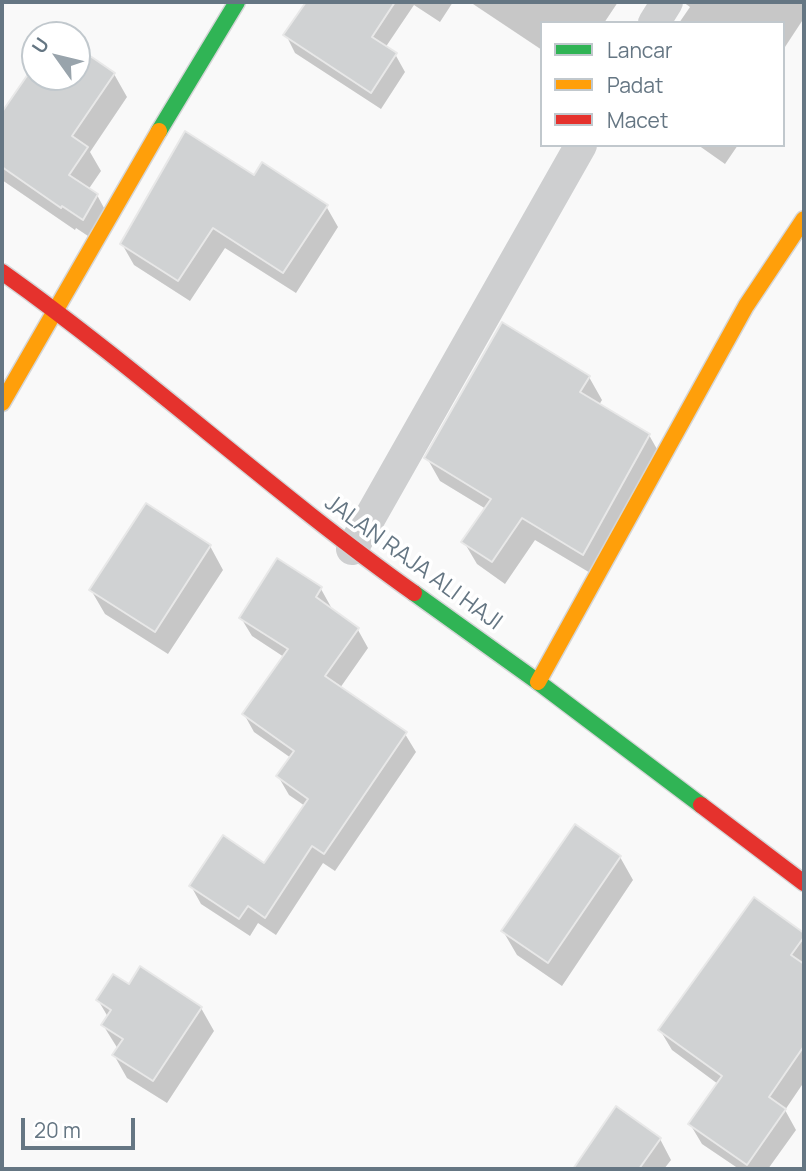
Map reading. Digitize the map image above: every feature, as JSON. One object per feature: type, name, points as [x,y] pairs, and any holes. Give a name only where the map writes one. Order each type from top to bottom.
[{"type":"main road","points":[[2,402],[187,82],[237,2]]},
{"type":"main road","points":[[538,682],[746,306],[804,219]]},
{"type":"main road","name":"JALAN RAJA ALI HAJI","points":[[2,272],[57,311],[352,549],[538,682],[804,883]]},
{"type":"street","points":[[655,21],[667,2]]},
{"type":"street","points":[[352,549],[580,147]]},
{"type":"building","points":[[306,2],[395,2],[372,37],[397,53],[371,93],[283,35]]},
{"type":"building","points":[[91,57],[115,73],[72,136],[88,147],[69,175],[98,194],[83,220],[2,167],[2,112],[21,84],[21,91],[91,91]]},
{"type":"building","points":[[185,131],[254,175],[262,162],[328,205],[283,273],[213,228],[178,281],[120,244]]},
{"type":"building","points":[[502,322],[590,376],[580,392],[650,434],[583,555],[522,518],[492,562],[461,542],[491,499],[424,458]]},
{"type":"building","points":[[146,503],[211,545],[155,632],[89,590]]},
{"type":"building","points":[[277,558],[322,587],[316,597],[359,628],[325,676],[407,732],[324,854],[312,846],[265,918],[248,906],[239,919],[189,886],[223,835],[264,863],[308,799],[276,776],[294,751],[242,714],[288,649],[239,618]]},
{"type":"building","points":[[575,824],[621,856],[548,963],[501,931]]},
{"type":"building","points":[[754,897],[804,933],[791,955],[804,964],[804,1046],[769,1097],[786,1109],[747,1165],[688,1124],[722,1076],[658,1030]]},
{"type":"building","points":[[140,966],[202,1007],[153,1081],[112,1055],[123,1039],[101,1025],[111,1010],[96,1000],[113,974],[129,984]]},
{"type":"building","points":[[616,1106],[661,1138],[639,1169],[573,1169]]},
{"type":"traffic: fast","points":[[159,131],[237,2]]},
{"type":"traffic: fast","points":[[414,593],[701,805]]},
{"type":"traffic: slow","points":[[2,403],[159,131]]},
{"type":"traffic: slow","points":[[538,682],[746,306],[804,219]]},
{"type":"traffic: jam","points":[[2,272],[414,593]]},
{"type":"traffic: jam","points":[[701,805],[804,883]]}]
